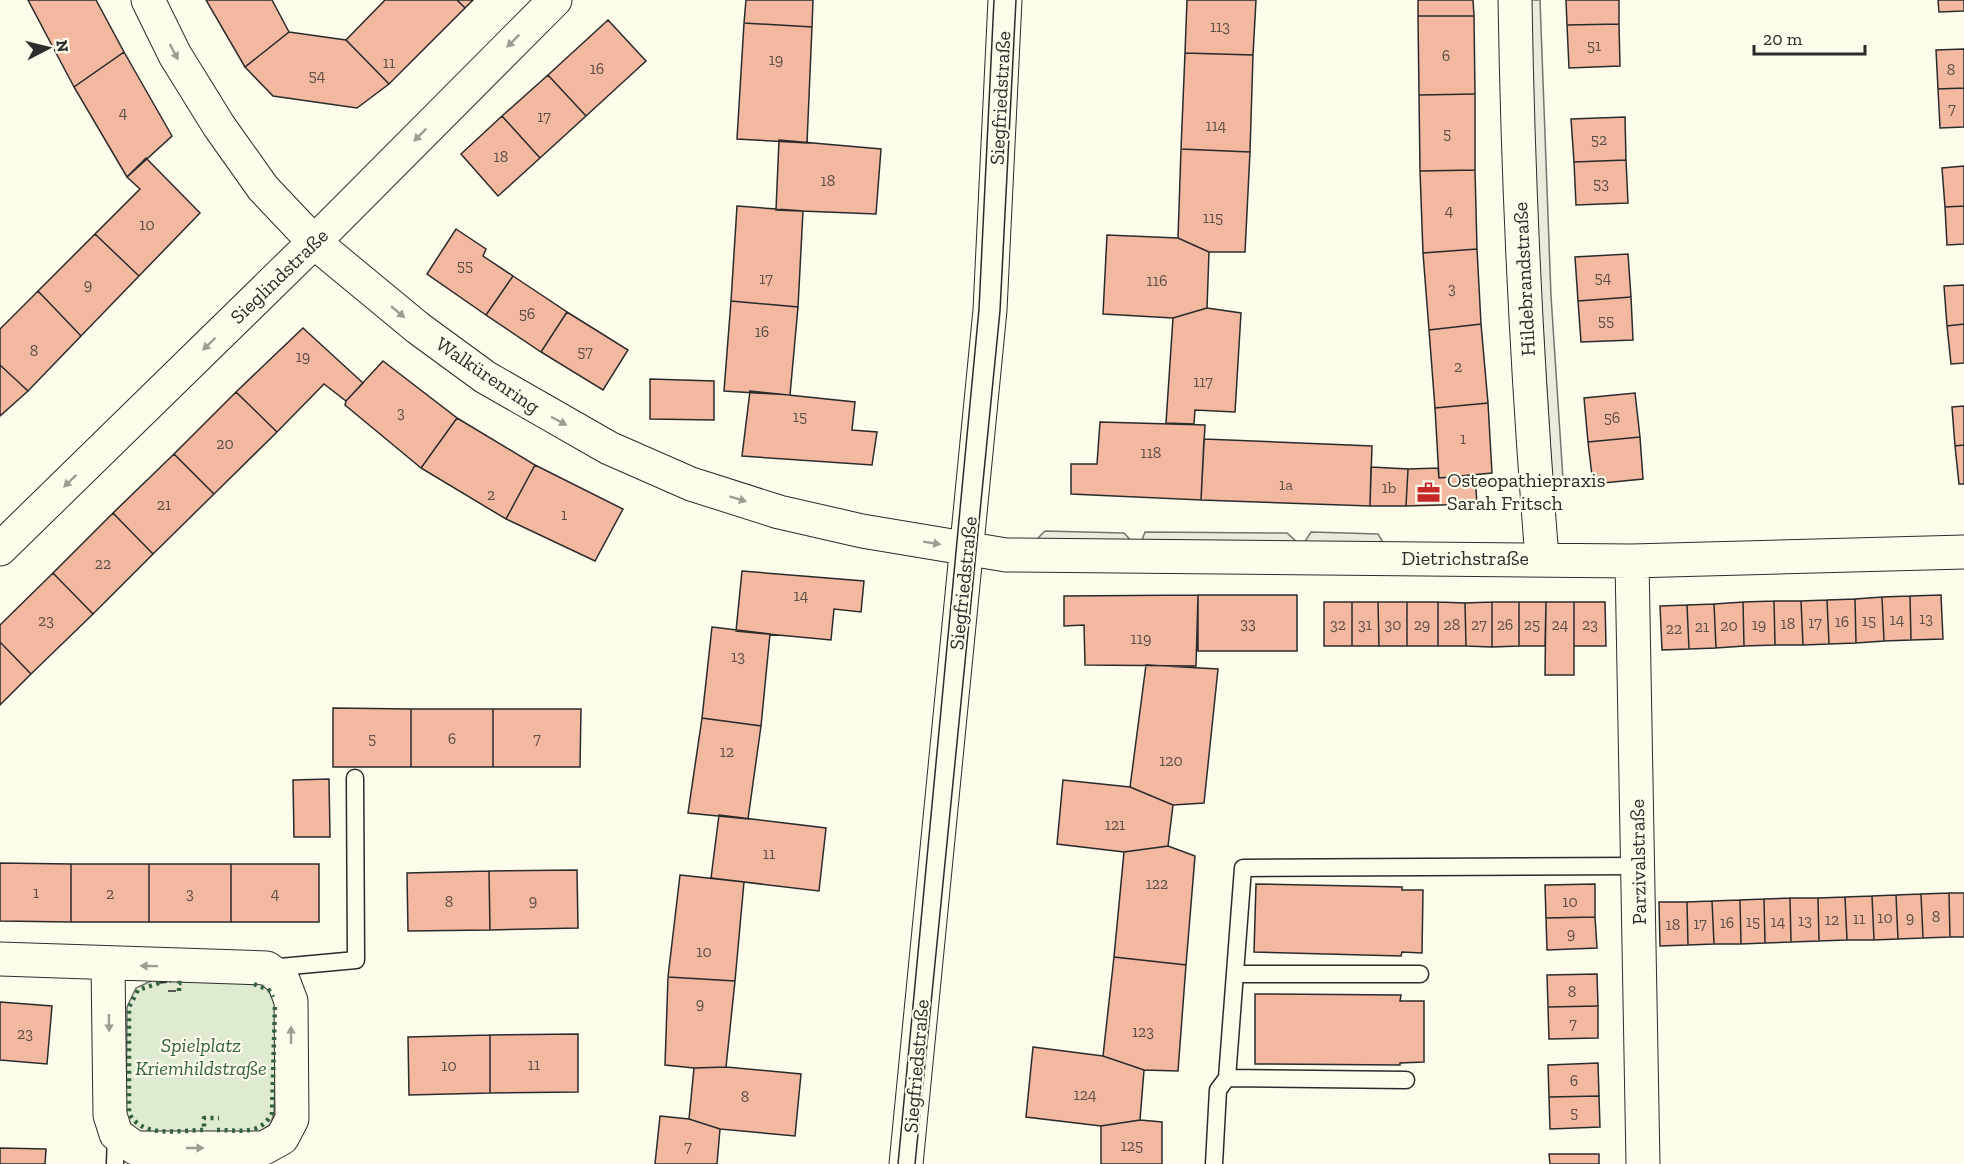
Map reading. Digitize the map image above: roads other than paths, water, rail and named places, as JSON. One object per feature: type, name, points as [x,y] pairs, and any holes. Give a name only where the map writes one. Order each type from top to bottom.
[{"type":"street","name":"Walkürenring","points":[[148,0],[175,55],[219,126],[263,188],[314,242],[418,328],[485,377],[550,417],[609,448],[691,484],[779,512],[862,531],[967,549]]},
{"type":"street","name":"Sieglindstraße","points":[[0,549],[314,242],[555,0]]},
{"type":"street","name":"Siegfriedstraße","points":[[906,1164],[990,310],[1005,0]]},
{"type":"street","name":"Hildebrandstraße","points":[[1515,0],[1517,143],[1527,356],[1542,558]]},
{"type":"street","name":"Dietrichstraße","points":[[967,549],[1015,555],[1542,558],[1632,561],[1964,552]]},
{"type":"street","name":"Parzivalstraße","points":[[1632,561],[1643,1164]]},
{"type":"street","points":[[0,959],[108,965],[267,968],[283,980],[291,1001],[292,1119],[282,1138],[264,1148],[115,1149],[110,1115],[108,965]]},
{"type":"lane","points":[[267,968],[356,960],[355,778]]},
{"type":"lane","points":[[1214,1164],[1218,1090],[1227,1078],[1243,868],[1638,866]]},
{"type":"lane","points":[[1235,974],[1420,974]]},
{"type":"lane","points":[[1227,1078],[1406,1080]]},
{"type":"tram line","points":[[898,1164],[979,309],[994,0]]},
{"type":"tram line","points":[[915,1164],[1000,311],[1016,0]]},
{"type":"place","name":"Osteopathiepraxis Sarah Fritsch","points":[[1429,492]]},
{"type":"park label","name":"Spielplatz Kriemhildstraße","points":[[201,1056]]}]
